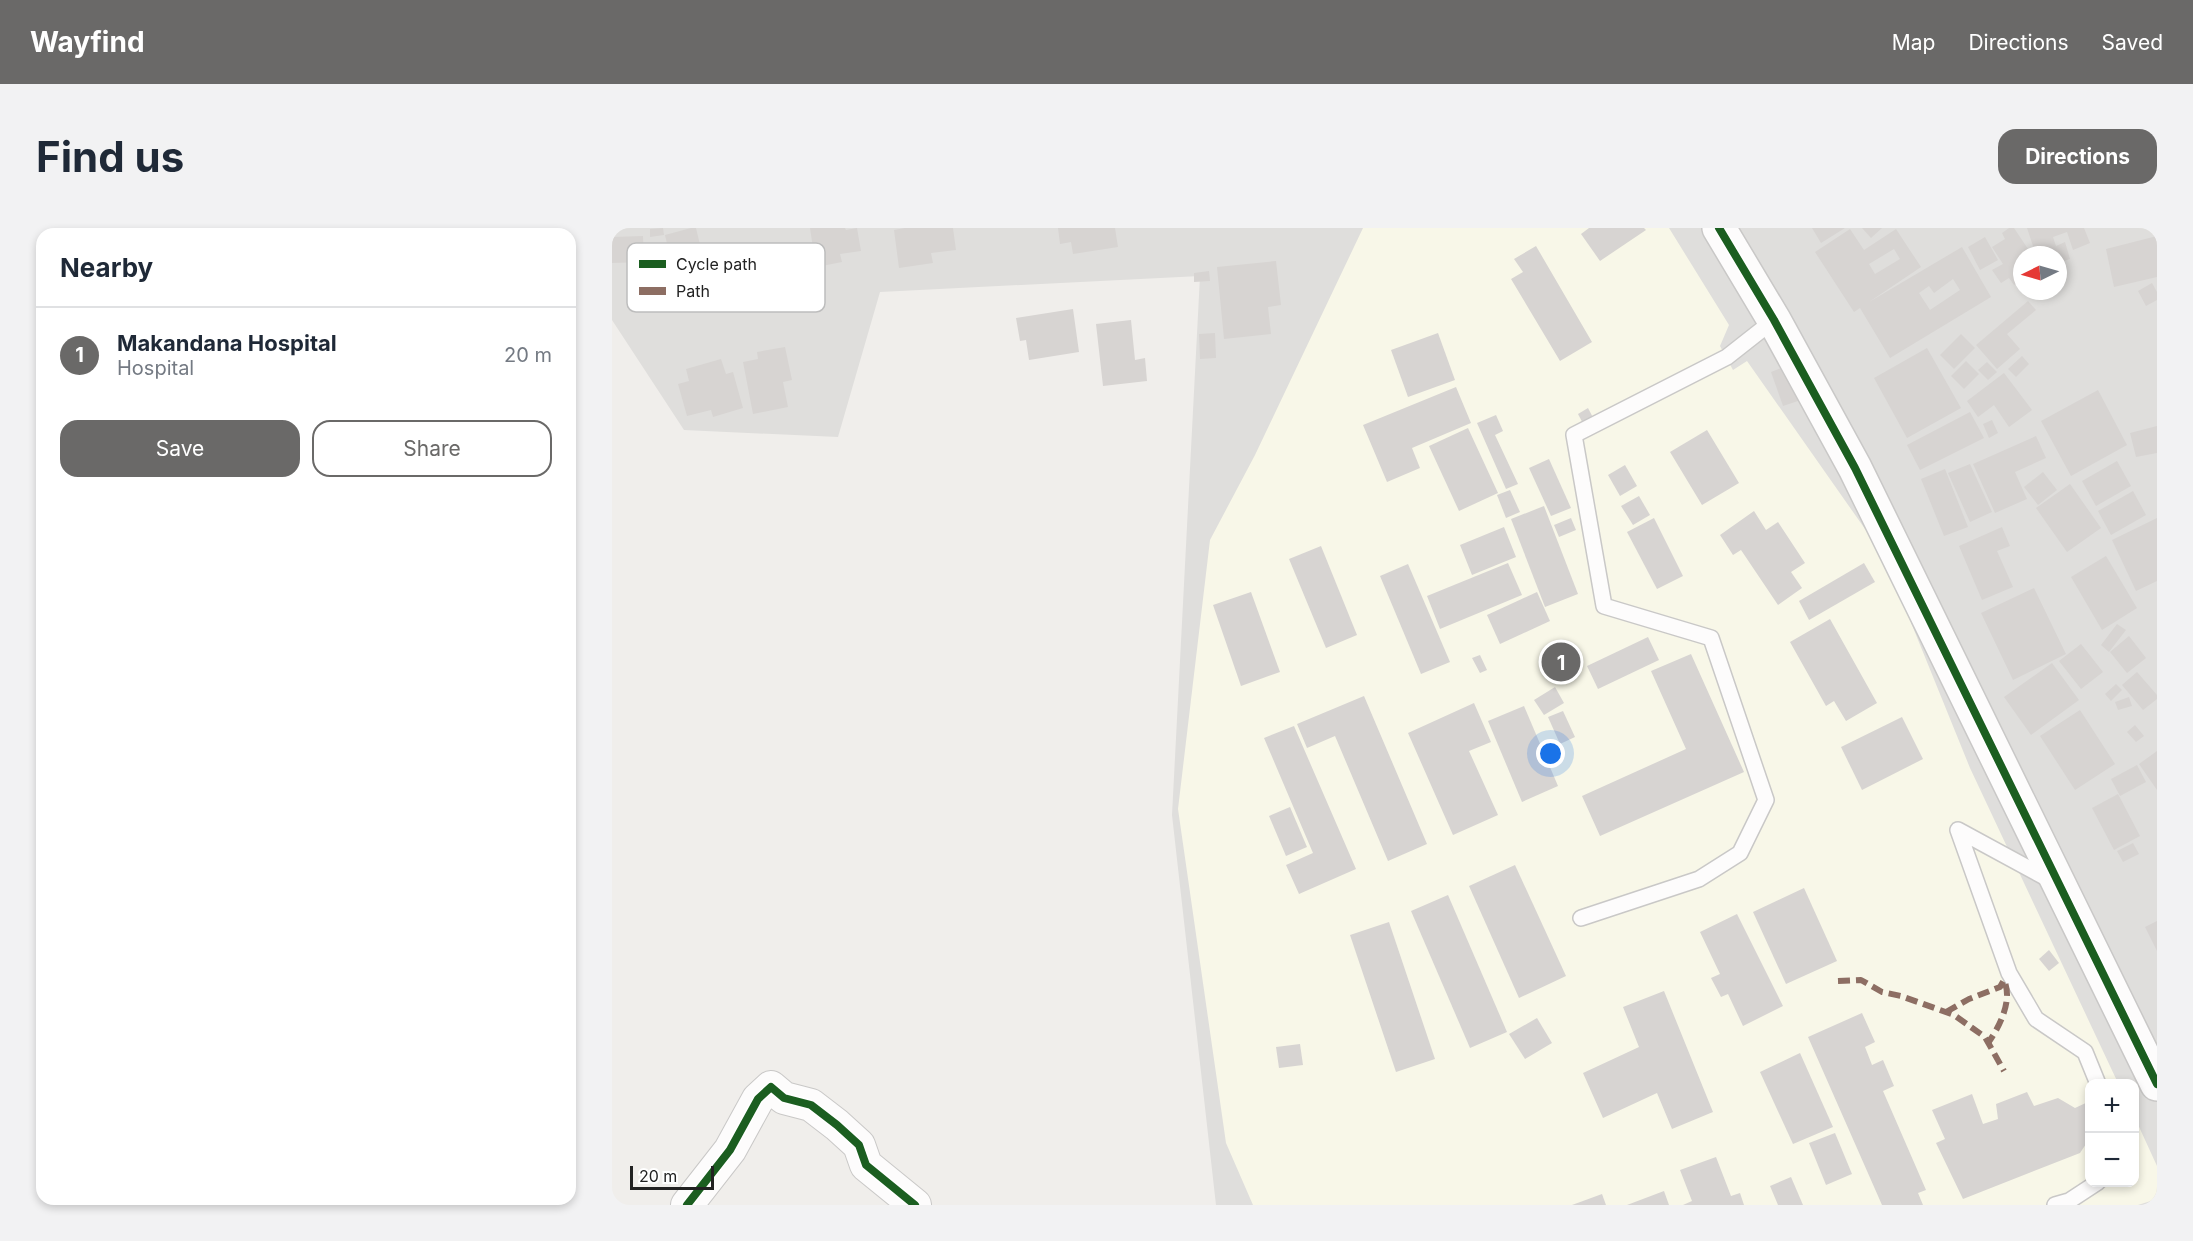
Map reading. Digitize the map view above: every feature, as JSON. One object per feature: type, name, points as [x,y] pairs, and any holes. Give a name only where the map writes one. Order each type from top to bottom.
[{"type":"street","points":[[1719,228],[1774,320],[1855,468],[2157,1084]]},
{"type":"street","points":[[687,1205],[730,1150],[758,1099],[771,1087],[784,1098],[811,1105],[837,1125],[859,1145],[866,1166],[915,1205]]},
{"type":"lane","points":[[1581,918],[1699,879],[1740,853],[1766,800],[1711,638],[1604,606],[1574,435],[1727,357],[1774,320]]},
{"type":"lane","points":[[2060,885],[1958,830],[2009,973],[2036,1019],[2085,1052],[2096,1079]]},
{"type":"lane","points":[[2055,1205],[2069,1201],[2090,1187]]},
{"type":"shaded area","points":[[612,228],[2157,228],[2157,1205],[1216,1205],[1172,815],[1200,276],[880,292],[838,437],[684,430],[612,320]]},
{"type":"shaded area","points":[[1363,228],[1669,228],[1729,325],[1720,346],[1733,370],[1747,361],[1884,556],[1970,768],[2116,1079],[2085,1079],[2085,1187],[2139,1187],[2139,1127],[2157,1166],[2157,1199],[2138,1205],[1253,1205],[1226,1143],[1178,809],[1210,540],[1255,455]]},
{"type":"building","points":[[663,228],[664,235],[650,237],[650,229]]},
{"type":"building","points":[[696,228],[700,243],[667,243],[665,235]]},
{"type":"building","points":[[810,228],[845,228],[846,230],[857,228],[861,251],[840,254],[842,262],[825,265],[825,243],[812,243]]},
{"type":"building","points":[[953,228],[956,250],[931,253],[933,263],[899,268],[894,230]]},
{"type":"building","points":[[1058,228],[1115,228],[1118,247],[1073,254],[1071,242],[1060,244]]},
{"type":"building","points":[[1589,228],[1644,228],[1646,230],[1600,261],[1581,234]]},
{"type":"building","points":[[1812,228],[1845,228],[1821,243]]},
{"type":"building","points":[[1862,228],[1882,228],[1871,238]]},
{"type":"building","points":[[2009,228],[2014,228],[2026,246],[2013,246],[2013,284],[2009,278],[2001,283],[1992,270],[2003,264],[1992,247],[2005,239],[2002,233]]},
{"type":"building","points":[[2027,228],[2084,228],[2090,243],[2073,250],[2067,232],[2053,237],[2056,246],[2033,246]]},
{"type":"building","points":[[1850,229],[1864,250],[1896,229],[1921,267],[1869,302],[1962,247],[1991,297],[1890,358],[1860,308],[1854,312],[1815,252]],"holes":[[[1894,249],[1900,259],[1875,274],[1869,264]],[[1953,279],[1960,290],[1930,310],[1919,293],[1929,286],[1934,293]]]},
{"type":"building","points":[[643,236],[643,243],[627,243],[627,263],[612,263],[612,237]]},
{"type":"building","points":[[2157,236],[2157,277],[2114,287],[2106,249]]},
{"type":"building","points":[[1985,237],[1998,260],[1980,270],[1968,247]]},
{"type":"building","points":[[1536,246],[1592,342],[1560,361],[1511,279],[1523,272],[1514,259]]},
{"type":"building","points":[[1276,261],[1281,305],[1268,307],[1271,334],[1224,339],[1217,267]]},
{"type":"building","points":[[1209,271],[1210,281],[1194,282],[1194,273]]},
{"type":"building","points":[[2152,283],[2157,292],[2157,300],[2146,306],[2138,291]]},
{"type":"building","points":[[2028,301],[2036,310],[2007,334],[2020,349],[1997,369],[1976,345]]},
{"type":"building","points":[[1073,309],[1079,352],[1029,360],[1026,340],[1020,341],[1016,318]]},
{"type":"building","points":[[1131,320],[1135,360],[1145,358],[1147,381],[1103,386],[1096,324]]},
{"type":"building","points":[[1215,333],[1216,358],[1200,359],[1199,334]]},
{"type":"building","points":[[1438,333],[1455,380],[1408,397],[1391,350]]},
{"type":"building","points":[[1961,334],[1975,348],[1954,369],[1940,355]]},
{"type":"building","points":[[785,347],[792,380],[783,382],[788,407],[753,414],[743,362],[758,359],[757,352]]},
{"type":"building","points":[[1927,348],[1961,408],[1907,438],[1874,378]]},
{"type":"building","points":[[2022,356],[2029,364],[2016,377],[2008,369]]},
{"type":"building","points":[[721,359],[726,374],[733,372],[743,408],[713,417],[711,410],[687,416],[678,384],[689,381],[686,369]]},
{"type":"building","points":[[1966,361],[1979,374],[1964,389],[1951,376]]},
{"type":"building","points":[[1987,362],[1997,372],[1988,380],[1978,370]]},
{"type":"building","points":[[1791,364],[1804,399],[1783,406],[1771,372]]},
{"type":"building","points":[[2004,373],[2032,410],[2009,427],[1994,405],[1978,417],[1967,401]]},
{"type":"building","points":[[1456,387],[1471,423],[1412,448],[1420,468],[1387,482],[1363,425]]},
{"type":"building","points":[[2098,390],[2127,445],[2071,476],[2041,421]]},
{"type":"building","points":[[1588,408],[1599,429],[1589,435],[1578,414]]},
{"type":"building","points":[[1970,412],[1984,438],[1920,470],[1907,445]]},
{"type":"building","points":[[1496,415],[1503,431],[1495,435],[1518,484],[1506,489],[1477,423]]},
{"type":"building","points":[[1992,420],[1998,433],[1989,438],[1983,424]]},
{"type":"building","points":[[2157,426],[2157,453],[2136,457],[2130,433]]},
{"type":"building","points":[[1468,428],[1498,493],[1459,511],[1429,446]]},
{"type":"building","points":[[1707,430],[1739,483],[1702,505],[1670,452]]},
{"type":"building","points":[[2036,436],[2046,458],[2015,472],[2027,499],[1995,513],[1973,464]]},
{"type":"building","points":[[1549,459],[1571,508],[1551,516],[1529,468]]},
{"type":"building","points":[[2117,461],[2131,486],[2096,506],[2082,481]]},
{"type":"building","points":[[1970,464],[1992,512],[1970,522],[1948,473]]},
{"type":"building","points":[[1625,465],[1637,486],[1620,496],[1608,475]]},
{"type":"building","points":[[1945,469],[1968,527],[1944,536],[1921,479]]},
{"type":"building","points":[[2043,472],[2057,490],[2038,505],[2024,487]]},
{"type":"building","points":[[2070,484],[2101,528],[2067,552],[2036,508]]},
{"type":"building","points":[[1510,490],[1520,512],[1506,518],[1497,495]]},
{"type":"building","points":[[2133,491],[2146,515],[2111,535],[2098,511]]},
{"type":"building","points":[[1639,496],[1650,515],[1633,525],[1621,506]]},
{"type":"building","points":[[1544,506],[1578,594],[1545,607],[1511,519]]},
{"type":"building","points":[[1754,511],[1766,530],[1778,522],[1805,563],[1791,572],[1802,588],[1778,605],[1741,550],[1733,555],[1720,535]]},
{"type":"building","points":[[1571,518],[1576,530],[1559,537],[1554,525]]},
{"type":"building","points":[[1654,518],[1683,576],[1657,589],[1627,532]]},
{"type":"building","points":[[2157,518],[2157,581],[2136,591],[2112,540]]},
{"type":"building","points":[[1504,527],[1516,557],[1472,575],[1460,545]]},
{"type":"building","points":[[2002,527],[2010,546],[1997,551],[2013,587],[1982,600],[1959,546]]},
{"type":"building","points":[[1321,546],[1357,635],[1326,648],[1289,559]]},
{"type":"building","points":[[2106,556],[2137,608],[2102,630],[2071,577]]},
{"type":"building","points":[[1508,563],[1522,595],[1440,629],[1427,596]]},
{"type":"building","points":[[1864,563],[1875,582],[1809,620],[1799,601]]},
{"type":"building","points":[[1408,564],[1450,662],[1421,674],[1380,576]]},
{"type":"building","points":[[2034,588],[2066,654],[2013,680],[1981,613]]},
{"type":"building","points":[[1251,592],[1280,672],[1241,686],[1213,605]]},
{"type":"building","points":[[1537,592],[1550,621],[1500,644],[1487,615]]},
{"type":"building","points":[[1830,619],[1877,703],[1846,721],[1834,701],[1826,706],[1790,642]]},
{"type":"building","points":[[2117,624],[2126,630],[2109,652],[2101,645]]},
{"type":"building","points":[[2129,636],[2146,658],[2127,673],[2110,652]]},
{"type":"building","points":[[1648,637],[1659,660],[1598,689],[1587,666]]},
{"type":"building","points":[[2081,644],[2103,672],[2081,689],[2059,661]]},
{"type":"building","points":[[1691,654],[1744,772],[1600,836],[1582,796],[1686,749],[1651,671]]},
{"type":"building","points":[[1480,655],[1487,670],[1480,673],[1472,658]]},
{"type":"building","points":[[2052,663],[2079,700],[2031,735],[2004,697]]},
{"type":"building","points":[[2137,672],[2157,695],[2157,699],[2143,710],[2122,685]]},
{"type":"building","points":[[2116,684],[2122,690],[2111,701],[2105,694]]},
{"type":"building","points":[[1555,687],[1564,703],[1544,715],[1534,700]]},
{"type":"building","points":[[1364,696],[1427,844],[1388,861],[1335,736],[1307,748],[1297,724]]},
{"type":"building","points":[[2129,697],[2132,706],[2118,710],[2115,702]]},
{"type":"building","points":[[1474,703],[1491,742],[1469,751],[1498,815],[1453,835],[1408,733]]},
{"type":"building","points":[[1524,706],[1558,786],[1522,802],[1488,721]]},
{"type":"building","points":[[2080,710],[2115,764],[2075,790],[2040,736]]},
{"type":"building","points":[[1563,711],[1575,737],[1560,744],[1548,717]]},
{"type":"building","points":[[1902,717],[1923,759],[1862,790],[1841,747]]},
{"type":"building","points":[[2135,725],[2144,736],[2136,742],[2127,732]]},
{"type":"building","points":[[1294,726],[1356,869],[1299,894],[1286,865],[1313,853],[1264,738]]},
{"type":"building","points":[[2157,751],[2157,790],[2139,764]]},
{"type":"building","points":[[2137,765],[2146,782],[2120,796],[2111,779]]},
{"type":"building","points":[[2118,794],[2140,836],[2114,850],[2092,808]]},
{"type":"building","points":[[1290,807],[1307,847],[1286,856],[1269,816]]},
{"type":"building","points":[[2133,843],[2139,854],[2123,862],[2117,851]]},
{"type":"building","points":[[1515,865],[1566,976],[1519,998],[1469,886]]},
{"type":"building","points":[[1804,888],[1837,961],[1786,984],[1753,912]]},
{"type":"building","points":[[1448,895],[1507,1032],[1470,1048],[1411,911]]},
{"type":"building","points":[[1737,914],[1783,1006],[1743,1026],[1728,994],[1721,997],[1711,978],[1720,974],[1700,932]]},
{"type":"building","points":[[2157,921],[2157,951],[2145,927]]},
{"type":"building","points":[[1389,922],[1435,1059],[1396,1072],[1350,935]]},
{"type":"building","points":[[2049,950],[2059,963],[2049,971],[2039,959]]},
{"type":"building","points":[[1664,991],[1713,1112],[1672,1129],[1657,1093],[1603,1118],[1583,1073],[1639,1047],[1623,1007]]},
{"type":"building","points":[[1862,1013],[1875,1042],[1865,1047],[1872,1065],[1883,1060],[1894,1086],[1883,1091],[1926,1190],[1918,1193],[1923,1205],[1882,1205],[1808,1037]]},
{"type":"building","points":[[1537,1018],[1552,1043],[1525,1059],[1509,1034]]},
{"type":"building","points":[[1300,1044],[1303,1065],[1279,1068],[1276,1047]]},
{"type":"building","points":[[1800,1053],[1833,1127],[1793,1144],[1760,1072]]},
{"type":"building","points":[[2027,1092],[2034,1106],[2058,1098],[2075,1108],[2085,1103],[2085,1146],[2080,1153],[1963,1199],[1936,1143],[1945,1139],[1932,1110],[1972,1094],[1983,1124],[1998,1119],[1996,1104]]},
{"type":"building","points":[[1835,1133],[1852,1174],[1826,1185],[1809,1143]]},
{"type":"building","points":[[1716,1157],[1731,1196],[1740,1193],[1744,1205],[1683,1205],[1692,1201],[1680,1170]]},
{"type":"building","points":[[1791,1177],[1803,1205],[1778,1205],[1770,1186]]},
{"type":"building","points":[[1664,1191],[1669,1205],[1627,1205]]},
{"type":"building","points":[[1602,1194],[1606,1205],[1572,1205]]},
{"type":"marked path","points":[[1838,981],[1861,980],[1882,992],[1901,996],[1954,1015],[1985,1037],[2004,1071]]},
{"type":"marked path","points":[[1946,1012],[1969,999],[2000,987],[2004,980],[2007,996],[2004,1013],[1988,1043]]},
{"type":"cycle path","points":[[1719,228],[1774,320],[1855,468],[2157,1084]]},
{"type":"cycle path","points":[[687,1205],[730,1150],[758,1099],[771,1087],[784,1098],[811,1105],[837,1125],[859,1145],[866,1165],[915,1205]]},
{"type":"place","name":"Makandana Hospital","points":[[1561,662]]}]
